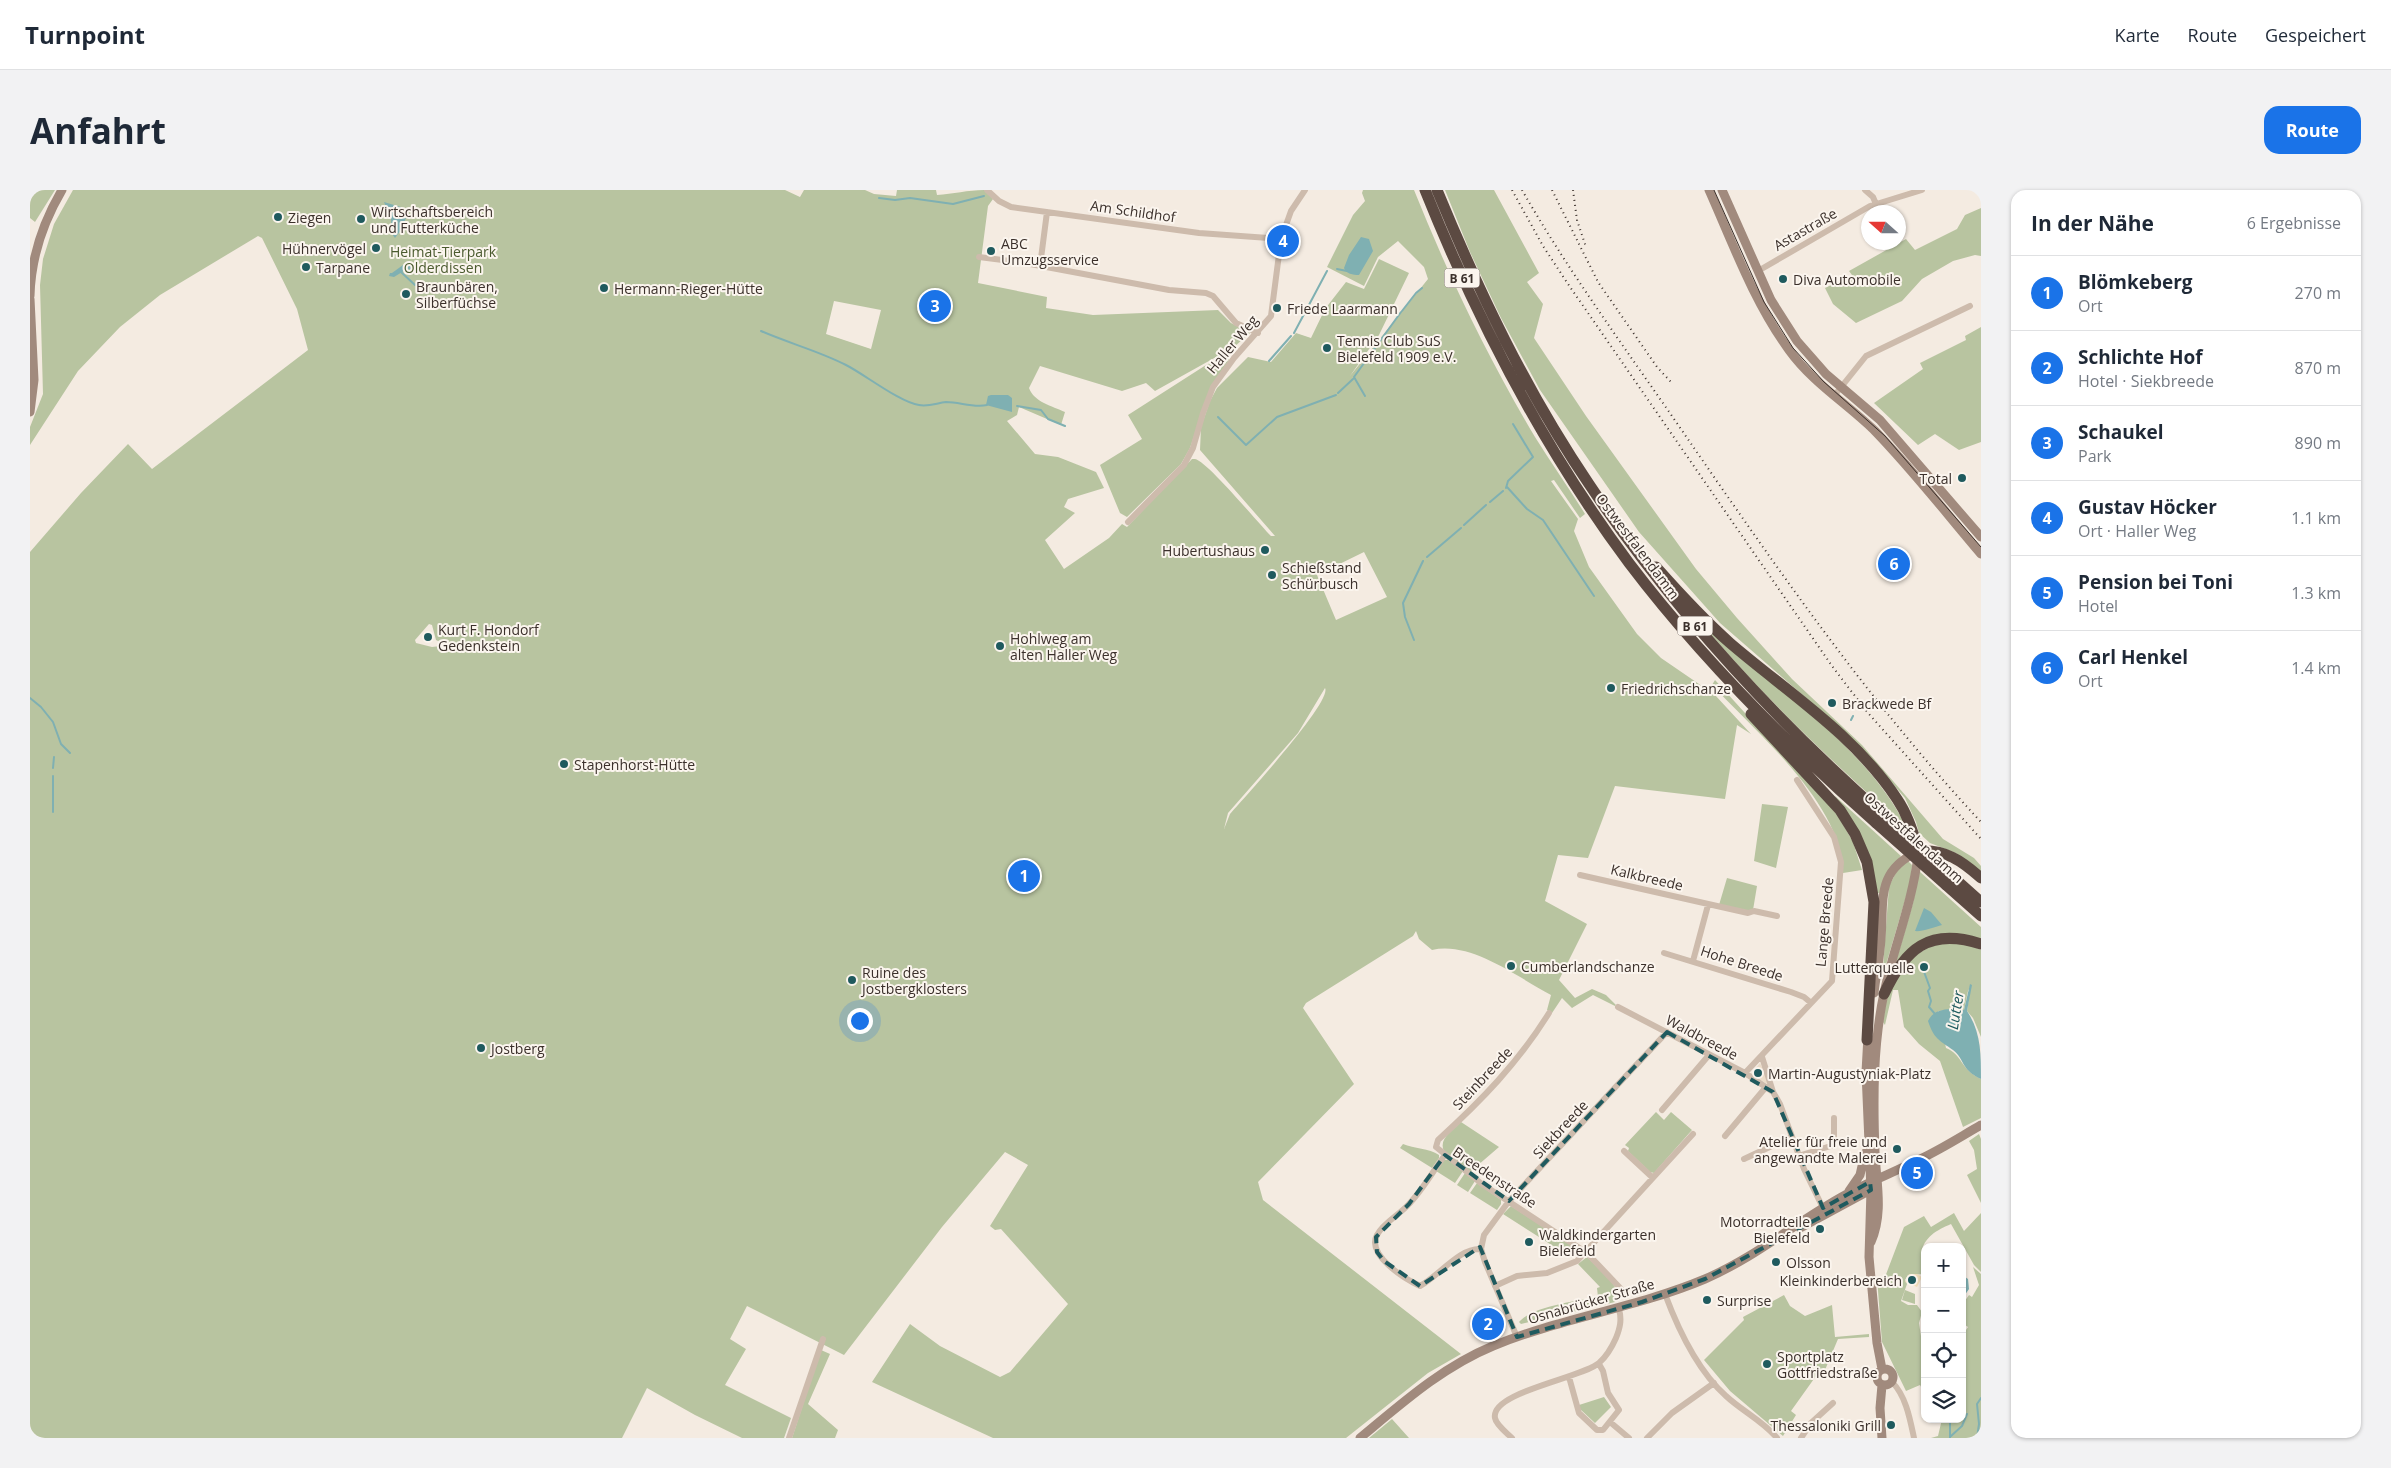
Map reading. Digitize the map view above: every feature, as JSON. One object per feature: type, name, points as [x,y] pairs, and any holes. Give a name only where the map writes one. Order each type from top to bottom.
[{"type":"highway","name":"Ostwestfalendamm","points":[[1425,190],[1474,305],[1504,365],[1543,435],[1601,524],[1664,606],[1748,701],[1949,881],[1981,916]]},
{"type":"highway","name":"Ostwestfalendamm","points":[[1437,190],[1487,303],[1542,407],[1587,482],[1612,518],[1705,638],[1766,704],[1880,819]]},
{"type":"highway","name":"B 61","points":[[1542,407],[1635,541],[1713,627],[1804,704],[1873,769],[1898,799],[1912,829],[1918,851]]},
{"type":"highway","points":[[1664,606],[1679,631],[1711,670],[1820,786],[1848,821],[1867,862],[1873,890],[1874,913],[1867,1040]]},
{"type":"highway","points":[[1918,851],[1934,851],[1946,854],[1963,863],[1981,878]]},
{"type":"highway","name":"Ostwestfalendamm","points":[[1949,881],[1981,902]]},
{"type":"highway","points":[[1884,994],[1900,964],[1914,950],[1925,944],[1935,940],[1955,938],[1981,944]]},
{"type":"main road","points":[[30,412],[34,380],[30,275],[36,245],[49,213],[62,190]]},
{"type":"main road","points":[[1709,190],[1771,323],[1800,364],[1820,386],[1863,420],[1888,445],[1981,554]]},
{"type":"main road","points":[[1722,190],[1776,310],[1796,341],[1818,366],[1872,412],[1890,431],[1981,538]]},
{"type":"main road","points":[[1882,1438],[1880,1408],[1882,1385],[1877,1377],[1882,1369],[1876,1338],[1869,1262],[1875,1152],[1875,1053],[1884,994],[1911,900],[1918,851]]},
{"type":"main road","points":[[1870,1244],[1878,1221],[1868,1139],[1867,1040],[1880,951],[1885,885],[1896,865],[1918,851]]},
{"type":"main road","name":"Osnabrücker Straße","points":[[1360,1438],[1399,1405],[1440,1375],[1477,1353],[1517,1337],[1665,1294],[1730,1267],[1787,1233],[1823,1208],[1874,1185],[1981,1125]]},
{"type":"main road","points":[[1868,1139],[1861,1172],[1847,1198],[1863,1205],[1871,1214]]},
{"type":"main road","points":[[1875,1152],[1878,1161],[1884,1167],[1901,1167]]},
{"type":"main road","name":"Osnabrücker Straße","points":[[1874,1185],[1901,1167],[1919,1160]]},
{"type":"main road","name":"Osnabrücker Straße","points":[[1787,1233],[1811,1223],[1847,1198]]},
{"type":"main road","points":[[1882,1369],[1892,1371],[1894,1376],[1892,1382],[1888,1385],[1882,1385]]},
{"type":"street","name":"Am Schildhof","points":[[987,190],[997,200],[1008,206],[1199,232],[1280,239]]},
{"type":"street","name":"Haller Weg","points":[[1128,522],[1184,466],[1193,448],[1213,387],[1234,358],[1258,333],[1272,314],[1280,239],[1291,211],[1305,190]]},
{"type":"street","points":[[1865,190],[1873,197],[1876,204]]},
{"type":"street","name":"Astastraße","points":[[1758,271],[1876,204],[1922,190]]},
{"type":"street","points":[[1040,266],[1047,212]]},
{"type":"street","points":[[979,257],[1040,266],[1169,290],[1206,293],[1213,296],[1236,323],[1258,333]]},
{"type":"street","points":[[1834,396],[1866,356],[1970,306]]},
{"type":"street","name":"Lange Breede","points":[[1745,1073],[1762,1057],[1810,1002],[1832,981],[1841,862],[1834,837],[1797,780]]},
{"type":"street","name":"Kalkbreede","points":[[1580,875],[1708,905],[1748,913],[1754,911],[1777,916]]},
{"type":"street","points":[[1693,961],[1708,905]]},
{"type":"street","name":"Hohe Breede","points":[[1664,953],[1804,996],[1810,1002]]},
{"type":"street","name":"Waldbreede","points":[[1618,1007],[1745,1073],[1772,1092],[1780,1104],[1798,1156],[1823,1208]]},
{"type":"street","name":"Steinbreede","points":[[1445,1155],[1436,1147],[1438,1140],[1485,1096],[1528,1048],[1549,1013]]},
{"type":"street","name":"Siekbreede","points":[[1481,1249],[1484,1235],[1509,1201],[1667,1032]]},
{"type":"street","points":[[1662,1110],[1710,1055]]},
{"type":"street","name":"Waldbreede","points":[[1762,1057],[1772,1092]]},
{"type":"street","points":[[1725,1136],[1766,1087]]},
{"type":"street","points":[[1798,1156],[1834,1145],[1834,1118]]},
{"type":"street","points":[[1495,1286],[1517,1276],[1538,1275],[1577,1261],[1587,1253],[1693,1134]]},
{"type":"street","points":[[1744,1158],[1791,1137]]},
{"type":"street","points":[[1624,1152],[1653,1178]]},
{"type":"street","name":"Breedenstraße","points":[[1481,1249],[1468,1250],[1461,1254],[1430,1281],[1420,1286],[1402,1276],[1384,1261],[1377,1252],[1376,1237],[1409,1204],[1445,1155],[1482,1184],[1587,1253],[1623,1291]]},
{"type":"street","points":[[1481,1249],[1517,1337]]},
{"type":"street","points":[[1665,1294],[1693,1354],[1714,1383],[1725,1396],[1776,1438]]},
{"type":"street","points":[[1512,1438],[1497,1423],[1495,1417],[1498,1406],[1508,1399],[1569,1377],[1598,1364],[1610,1350],[1617,1333],[1621,1320],[1619,1308]]},
{"type":"street","points":[[789,1438],[823,1339]]},
{"type":"street","points":[[1569,1377],[1577,1410],[1581,1417],[1597,1430],[1603,1430],[1619,1410],[1608,1393],[1603,1371],[1598,1364]]},
{"type":"street","points":[[1892,1382],[1902,1396],[1914,1438]]},
{"type":"street","points":[[1647,1438],[1672,1413],[1714,1383]]},
{"type":"street","points":[[1801,1438],[1811,1422],[1833,1403]]},
{"type":"street","points":[[1610,1422],[1629,1438]]},
{"type":"highlighted area","points":[[1667,1032],[1773,1092],[1823,1208],[1870,1182],[1871,1190],[1705,1279],[1642,1302],[1517,1337],[1480,1247],[1420,1286],[1384,1261],[1377,1252],[1376,1237],[1409,1204],[1445,1155],[1509,1201]]},
{"type":"green space","points":[[30,190],[55,190],[35,222],[30,218]]},
{"type":"green space","name":"Heimat-Tierpark Olderdissen","points":[[73,190],[785,190],[800,197],[804,190],[865,190],[874,194],[896,196],[897,190],[936,190],[937,195],[984,190],[993,199],[988,206],[978,283],[1047,297],[1046,308],[1093,315],[1218,310],[1231,323],[1250,333],[1234,347],[1155,391],[1146,383],[1122,391],[1040,366],[1029,388],[1031,393],[1039,400],[1065,412],[1061,425],[1019,407],[1017,415],[1007,421],[1035,454],[1058,457],[1096,472],[1104,488],[1068,499],[1064,507],[1075,513],[1045,540],[1064,569],[1109,538],[1122,524],[1127,527],[1192,459],[1201,462],[1210,470],[1271,536],[1275,536],[1200,450],[1201,427],[1210,401],[1217,388],[1248,357],[1271,362],[1296,333],[1311,338],[1325,309],[1346,282],[1364,289],[1379,259],[1409,273],[1379,335],[1350,376],[1428,279],[1424,267],[1398,241],[1378,257],[1364,286],[1327,267],[1353,215],[1365,201],[1362,193],[1363,190],[1414,190],[1455,285],[1485,347],[1535,437],[1585,514],[1580,518],[1554,480],[1551,481],[1578,519],[1574,531],[1589,567],[1637,634],[1661,658],[1715,695],[1751,734],[1737,725],[1725,799],[1615,786],[1588,858],[1558,855],[1545,901],[1587,924],[1559,980],[1575,998],[1592,989],[1606,995],[1615,1006],[1593,995],[1572,1008],[1562,998],[1552,1013],[1547,1010],[1551,995],[1509,970],[1478,956],[1447,949],[1432,950],[1419,939],[1416,931],[1413,936],[1306,1003],[1303,1008],[1354,1084],[1258,1182],[1263,1200],[1461,1354],[1428,1373],[1346,1438],[993,1438],[872,1382],[910,1324],[940,1346],[1000,1377],[1010,1372],[1068,1304],[1001,1229],[995,1230],[990,1226],[1028,1165],[1005,1152],[942,1227],[844,1355],[747,1306],[730,1339],[746,1349],[725,1385],[791,1418],[784,1438],[742,1438],[695,1415],[647,1388],[622,1438],[30,1438],[30,552],[81,493],[128,444],[152,469],[308,350],[297,309],[262,238],[258,236],[160,295],[120,327],[78,371],[30,445],[30,427],[43,394],[40,285],[43,259],[54,224]],"holes":[[[834,301],[881,310],[871,349],[826,334]],[[1364,552],[1387,597],[1336,620],[1317,575]],[[429,624],[432,625],[436,640],[440,642],[440,646],[432,647],[416,643],[415,640]],[[1325,688],[1324,696],[1316,711],[1286,750],[1230,814],[1224,829],[1228,813],[1298,733]]]},
{"type":"green space","points":[[1445,190],[1494,190],[1539,273],[1527,282],[1543,304],[1534,338],[1586,416],[1696,569],[1737,618],[1792,679],[1862,745],[1943,839],[1974,858],[1981,866],[1981,873],[1956,853],[1930,843],[1919,833],[1905,798],[1873,761],[1830,719],[1720,623],[1639,532],[1540,390],[1501,318],[1470,252]]},
{"type":"green space","points":[[1981,208],[1981,256],[1975,255],[1953,261],[1922,279],[1902,301],[1856,323],[1833,304],[1825,288],[1852,275],[1849,271],[1886,250],[1906,250],[1906,239],[1915,250],[1957,229],[1965,215]]},
{"type":"green space","points":[[1981,327],[1981,442],[1959,450],[1935,434],[1918,445],[1874,403],[1923,369],[1920,363],[1966,340],[1965,336]]},
{"type":"green space","points":[[1225,356],[1229,359],[1228,362],[1211,386],[1190,448],[1181,464],[1127,517],[1120,513],[1100,465],[1142,439],[1128,415],[1206,365]]},
{"type":"green space","points":[[1688,607],[1823,725],[1855,756],[1896,808],[1907,828],[1849,776],[1765,694]]},
{"type":"green space","points":[[1715,680],[1837,814],[1853,842],[1862,870],[1843,873],[1839,847],[1829,822],[1813,796],[1773,747],[1712,685]]},
{"type":"green space","points":[[1835,796],[1901,856],[1895,863],[1880,893],[1876,893]]},
{"type":"green space","points":[[1762,804],[1788,807],[1776,868],[1754,861]]},
{"type":"green space","points":[[1908,861],[1912,865],[1911,880],[1885,968],[1883,968],[1889,886],[1898,869]]},
{"type":"green space","points":[[1919,871],[1981,927],[1981,940],[1942,936],[1895,965],[1913,903]]},
{"type":"green space","points":[[1727,878],[1757,886],[1753,910],[1748,912],[1719,905]]},
{"type":"green space","points":[[1937,942],[1971,945],[1981,950],[1981,1037],[1973,1018],[1967,1011],[1971,985],[1964,1010],[1938,1011],[1946,1048],[1955,1054],[1969,1071],[1981,1079],[1981,1118],[1963,1127],[1940,1061],[1919,1044],[1904,1027],[1898,990],[1893,990],[1885,1025],[1883,1022],[1887,995],[1902,964]]},
{"type":"green space","points":[[1656,1112],[1664,1120],[1671,1112],[1692,1130],[1654,1173],[1650,1172],[1628,1151],[1629,1148],[1625,1145]]},
{"type":"green space","points":[[1461,1122],[1499,1147],[1470,1172],[1444,1151],[1443,1147],[1447,1135]]},
{"type":"green space","points":[[1979,1134],[1981,1139],[1981,1203],[1967,1175],[1977,1169],[1974,1150],[1969,1141]]},
{"type":"green space","points":[[1403,1144],[1431,1151],[1439,1155],[1439,1158],[1432,1168],[1400,1148]]},
{"type":"green space","points":[[1444,1160],[1450,1160],[1463,1171],[1455,1183],[1436,1171]]},
{"type":"green space","points":[[1465,1173],[1475,1181],[1468,1192],[1457,1185]]},
{"type":"green space","points":[[1477,1183],[1501,1200],[1497,1210],[1470,1193]]},
{"type":"green space","points":[[1511,1206],[1581,1251],[1572,1258],[1503,1214]]},
{"type":"green space","points":[[1954,1213],[1964,1231],[1981,1213],[1981,1272],[1974,1265],[1966,1251],[1966,1243],[1962,1243],[1951,1224],[1936,1232],[1925,1243],[1921,1243],[1921,1274],[1908,1275],[1905,1280],[1907,1284],[1901,1301],[1908,1305],[1917,1305],[1921,1311],[1919,1323],[1921,1336],[1921,1387],[1920,1385],[1906,1391],[1882,1342],[1877,1278],[1885,1277],[1904,1227],[1924,1216],[1931,1227]]},
{"type":"green space","points":[[1587,1257],[1607,1276],[1618,1291],[1613,1294],[1615,1302],[1521,1324],[1519,1322],[1526,1316],[1545,1308],[1598,1297],[1597,1288],[1600,1287],[1578,1264]]},
{"type":"green space","points":[[1973,1267],[1981,1274],[1981,1438],[1931,1438],[1938,1436],[1941,1423],[1966,1423],[1966,1330],[1968,1327],[1966,1326],[1966,1299],[1969,1295],[1972,1297],[1979,1285]]},
{"type":"green space","points":[[1905,1290],[1915,1294],[1915,1304],[1902,1300]]},
{"type":"green space","name":"Sportplatz Gottfriedstraße","points":[[1784,1295],[1790,1306],[1805,1316],[1832,1305],[1835,1337],[1869,1334],[1869,1337],[1838,1339],[1825,1370],[1821,1369],[1791,1411],[1796,1415],[1783,1436],[1730,1391],[1704,1360],[1744,1320],[1743,1317]]},
{"type":"green space","points":[[821,1350],[830,1354],[808,1404],[838,1430],[835,1438],[792,1438]]},
{"type":"green space","points":[[1604,1397],[1611,1407],[1595,1423],[1580,1409],[1579,1405]]},
{"type":"green space","points":[[1392,1419],[1409,1438],[1369,1438]]},
{"type":"sand","points":[[1909,1274],[1917,1274],[1921,1276],[1917,1287],[1905,1282]]},
{"type":"shaded area","name":"Martin-Augustyniak-Platz","points":[[1760,1063],[1769,1083],[1767,1084],[1751,1074]]},
{"type":"water","points":[[384,202],[404,208],[408,213],[401,230],[395,238],[392,234],[391,219]]},
{"type":"water","points":[[1361,237],[1369,239],[1373,251],[1359,275],[1348,273],[1344,268],[1349,255]]},
{"type":"water","points":[[403,265],[420,266],[421,272],[407,269],[394,277],[389,276],[390,273]]},
{"type":"water","points":[[1008,395],[1012,398],[1012,412],[986,405],[988,396]]},
{"type":"water","points":[[1924,908],[1931,912],[1942,925],[1915,931]]},
{"type":"water","points":[[1970,984],[1972,985],[1967,1011],[1978,1035],[1981,1079],[1969,1072],[1957,1053],[1938,1039],[1932,1032],[1928,1021],[1931,1016],[1939,1011],[1948,1009],[1964,1010]]},
{"type":"water","points":[[1966,1278],[1968,1279],[1969,1289],[1966,1293]]},
{"type":"waterway","points":[[879,198],[895,200],[910,198],[953,204],[984,196]]},
{"type":"waterway","points":[[1337,269],[1347,271]]},
{"type":"waterway","points":[[1294,333],[1327,271]]},
{"type":"waterway","points":[[401,272],[415,285],[420,282],[428,288]]},
{"type":"waterway","points":[[1402,311],[1422,288]]},
{"type":"waterway","points":[[1365,396],[1354,377],[1401,312]]},
{"type":"waterway","points":[[761,331],[836,360],[911,403],[929,405],[951,402],[977,406],[987,405]]},
{"type":"waterway","points":[[1269,361],[1291,336]]},
{"type":"waterway","points":[[1338,393],[1353,379]]},
{"type":"waterway","points":[[1218,417],[1246,445],[1277,417],[1336,395]]},
{"type":"waterway","points":[[1017,406],[1041,410],[1048,419],[1065,426]]},
{"type":"waterway","points":[[1506,488],[1508,481],[1533,457],[1513,424]]},
{"type":"waterway","points":[[1507,487],[1527,509],[1543,520],[1594,596]]},
{"type":"waterway","points":[[1490,502],[1503,491]]},
{"type":"waterway","points":[[1464,525],[1486,505]]},
{"type":"waterway","points":[[1427,557],[1461,528]]},
{"type":"waterway","points":[[1414,640],[1405,617],[1403,603],[1423,561]]},
{"type":"waterway","points":[[30,698],[41,707],[53,722],[61,744],[70,753]]},
{"type":"waterway","name":"Lutter","points":[[1851,720],[1853,716]]},
{"type":"waterway","points":[[53,768],[54,757]]},
{"type":"waterway","points":[[53,776],[53,812]]},
{"type":"waterway","name":"Lutter","points":[[1923,969],[1930,988],[1928,991],[1931,1001],[1929,1007],[1935,1014]]},
{"type":"waterway","name":"Lutter","points":[[1977,1438],[1979,1424],[1977,1404],[1981,1398]]},
{"type":"waterway","name":"Lutter","points":[[1951,1436],[1962,1426],[1967,1414]]},
{"type":"waterway","name":"Lutter","points":[[1950,1423],[1950,1438]]},
{"type":"tram line","points":[[1714,190],[1764,302],[1793,348],[1824,382],[1885,436],[1981,547]]},
{"type":"railway","points":[[1512,190],[1543,246],[1568,284],[1832,666],[1868,713],[1981,839]]},
{"type":"railway","points":[[1522,190],[1540,221],[1600,312],[1753,533],[1825,633],[1900,729],[1981,822]]},
{"type":"railway","points":[[1552,190],[1598,282],[1657,367],[1671,382]]},
{"type":"railway","points":[[1573,190],[1577,220],[1586,247]]},
{"type":"place","name":"Ziegen","points":[[278,217]]},
{"type":"place","name":"Wirtschaftsbereich und Futterküche","points":[[361,219]]},
{"type":"place","name":"Gustav Höcker","points":[[1283,241]]},
{"type":"place","name":"Hühnervögel","points":[[376,248]]},
{"type":"place","name":"ABC Umzugsservice","points":[[991,251]]},
{"type":"place","name":"Tarpane","points":[[306,267]]},
{"type":"place","name":"Diva Automobile","points":[[1783,279]]},
{"type":"place","name":"Hermann-Rieger-Hütte","points":[[604,288]]},
{"type":"place","name":"Braunbären, Silberfüchse","points":[[406,294]]},
{"type":"place","name":"Schaukel","points":[[935,306]]},
{"type":"place","name":"Friede Laarmann","points":[[1277,308]]},
{"type":"place","name":"Tennis Club SuS Bielefeld 1909 e.V.","points":[[1327,348]]},
{"type":"place","name":"Total","points":[[1962,478]]},
{"type":"place","name":"Hubertushaus","points":[[1265,550]]},
{"type":"place","name":"Carl Henkel","points":[[1894,564]]},
{"type":"place","name":"Schießstand Schürbusch","points":[[1272,575]]},
{"type":"place","name":"Kurt F. Hondorf Gedenkstein","points":[[428,637]]},
{"type":"place","name":"Hohlweg am alten Haller Weg","points":[[1000,646]]},
{"type":"place","name":"Friedrichschanze","points":[[1611,688]]},
{"type":"place","name":"Brackwede Bf","points":[[1832,703]]},
{"type":"place","name":"Stapenhorst-Hütte","points":[[564,764]]},
{"type":"place","name":"Blömkeberg","points":[[1024,876]]},
{"type":"place","name":"Cumberlandschanze","points":[[1511,966]]},
{"type":"place","name":"Lutterquelle","points":[[1924,967]]},
{"type":"place","name":"Ruine des Jostbergklosters","points":[[852,980]]},
{"type":"place","name":"Jostberg","points":[[481,1048]]},
{"type":"place","name":"Martin-Augustyniak-Platz","points":[[1758,1073]]},
{"type":"place","name":"Atelier für freie und angewandte Malerei","points":[[1897,1149]]},
{"type":"place","name":"Pension bei Toni","points":[[1917,1173]]},
{"type":"place","name":"Motorradteile Bielefeld","points":[[1820,1229]]},
{"type":"place","name":"Waldkindergarten Bielefeld","points":[[1529,1242]]},
{"type":"place","name":"Olsson","points":[[1776,1262]]},
{"type":"place","name":"Kleinkinderbereich","points":[[1912,1280]]},
{"type":"place","name":"Surprise","points":[[1707,1300]]},
{"type":"place","name":"Schlichte Hof","points":[[1488,1324]]},
{"type":"place","name":"Sportplatz Gottfriedstraße","points":[[1767,1364]]},
{"type":"place","name":"Thessaloniki Grill","points":[[1891,1425]]}]
